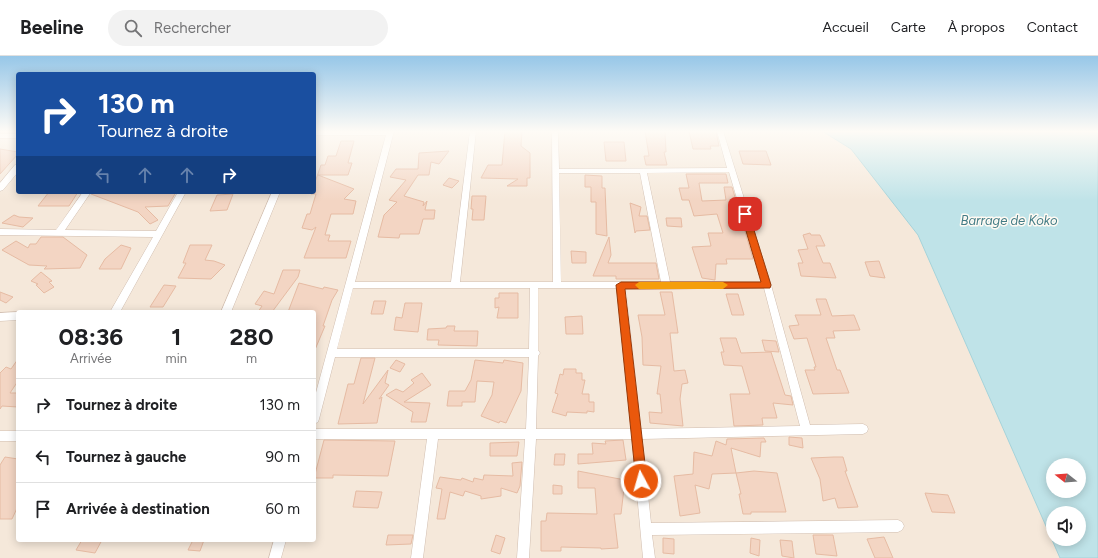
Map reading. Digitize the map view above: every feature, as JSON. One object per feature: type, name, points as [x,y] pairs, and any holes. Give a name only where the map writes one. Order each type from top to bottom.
[{"type":"street","points":[[316,412],[384,154]]},
{"type":"street","points":[[455,285],[470,154]]},
{"type":"street","points":[[556,154],[557,285]]},
{"type":"street","points":[[727,154],[767,285],[806,429]]},
{"type":"street","points":[[0,188],[16,169]]},
{"type":"street","points":[[556,171],[732,170]]},
{"type":"street","points":[[643,171],[666,285]]},
{"type":"street","points":[[59,232],[87,194]]},
{"type":"street","points":[[116,310],[181,194]]},
{"type":"street","points":[[227,310],[275,194]]},
{"type":"street","points":[[0,232],[158,234]]},
{"type":"street","points":[[349,285],[767,285]]},
{"type":"street","points":[[523,558],[532,434],[534,285]]},
{"type":"street","points":[[621,285],[649,558]]},
{"type":"street","points":[[0,317],[16,316]]},
{"type":"street","points":[[332,353],[534,353]]},
{"type":"street","points":[[316,434],[636,434],[863,428]]},
{"type":"street","points":[[417,558],[433,433]]},
{"type":"street","points":[[0,436],[16,436]]},
{"type":"street","points":[[646,529],[898,526]]},
{"type":"street","points":[[275,558],[279,542]]},
{"type":"shaded area","points":[[0,154],[16,154],[16,194],[316,194],[316,154],[1098,154],[1098,558],[0,558]]},
{"type":"water","name":"Barrage de Koko","points":[[855,154],[1098,154],[1098,558],[1060,558],[1055,546],[1086,546],[1086,506],[1046,506],[1046,526],[918,235]]},
{"type":"building","points":[[0,154],[16,154],[16,156],[0,174]]},
{"type":"building","points":[[337,154],[350,154],[348,163],[352,163],[348,175],[318,175],[354,189],[344,199],[356,201],[353,214],[331,214],[325,235],[330,235],[328,241],[351,241],[346,258],[304,258],[316,227],[312,230],[302,228],[307,214],[310,214],[316,194],[316,179],[321,165],[325,165],[328,156],[336,156]]},
{"type":"building","points":[[419,154],[446,154],[439,164],[431,162],[429,175],[418,175],[404,196],[424,202],[423,206],[427,201],[425,210],[435,210],[434,219],[423,219],[419,234],[400,234],[399,238],[378,237],[384,215],[397,202],[389,200],[406,180],[390,177],[396,169],[418,169]]},
{"type":"building","points":[[503,154],[530,154],[530,178],[527,178],[527,186],[507,186],[518,179],[481,178],[488,165],[502,165]]},
{"type":"building","points":[[605,154],[625,154],[626,161],[606,161]]},
{"type":"building","points":[[649,154],[665,154],[667,165],[646,165],[644,156],[649,156]]},
{"type":"building","points":[[740,154],[767,154],[771,165],[743,164]]},
{"type":"building","points":[[686,174],[726,174],[728,183],[699,183],[702,201],[726,200],[724,187],[732,187],[753,259],[726,259],[727,264],[716,264],[715,280],[702,278],[692,247],[711,246],[708,233],[723,233],[717,214],[694,216],[689,200],[682,200],[679,188],[689,188]]},
{"type":"building","points":[[585,175],[602,176],[602,188],[605,188],[607,236],[596,234],[596,202],[591,202],[591,187],[585,187]]},
{"type":"building","points":[[449,178],[459,181],[452,188],[443,185]]},
{"type":"building","points":[[47,194],[77,194],[69,206],[38,206]]},
{"type":"building","points":[[91,194],[175,194],[168,206],[145,207],[158,220],[150,224],[138,212]]},
{"type":"building","points":[[233,194],[227,210],[210,211],[217,195]]},
{"type":"building","points":[[472,196],[486,196],[484,220],[472,220]]},
{"type":"building","points":[[630,203],[641,207],[639,216],[647,216],[650,230],[636,231],[635,233]]},
{"type":"building","points":[[14,215],[33,218],[23,227],[2,223]]},
{"type":"building","points":[[666,218],[681,218],[682,227],[667,226]]},
{"type":"building","points":[[810,233],[811,235],[820,235],[825,246],[816,246],[823,263],[830,263],[836,278],[801,276],[798,263],[803,263],[798,250],[808,249],[803,235]]},
{"type":"building","points":[[41,237],[63,237],[87,255],[80,268],[44,269],[47,266],[29,265],[2,250],[16,241],[28,248],[30,244],[36,244]]},
{"type":"building","points":[[609,237],[611,255],[608,263],[656,263],[659,279],[616,279],[616,276],[593,276]]},
{"type":"building","points":[[121,245],[131,248],[121,269],[99,269],[105,259]]},
{"type":"building","points":[[190,245],[212,245],[205,260],[214,261],[225,265],[211,279],[178,278],[186,263],[183,263]]},
{"type":"building","points":[[571,251],[586,252],[586,263],[572,263]]},
{"type":"building","points":[[879,261],[885,278],[870,276],[865,262]]},
{"type":"building","points":[[283,270],[300,270],[298,277],[273,310],[259,310],[262,306],[255,304],[264,291],[274,294]]},
{"type":"building","points":[[41,272],[52,281],[49,282],[54,287],[44,293],[36,285],[38,284],[31,281]]},
{"type":"building","points":[[299,283],[323,289],[324,287],[338,290],[332,300],[323,326],[325,326],[316,347],[316,310],[289,310]]},
{"type":"building","points":[[164,285],[176,286],[163,307],[150,307]]},
{"type":"building","points":[[0,292],[13,297],[6,303],[0,300]]},
{"type":"building","points":[[660,292],[672,292],[678,333],[670,333],[674,371],[685,370],[688,383],[682,384],[680,399],[683,426],[650,423],[649,412],[662,413],[660,394],[657,394],[661,366],[643,365],[642,337],[638,315],[665,315]]},
{"type":"building","points":[[499,293],[518,293],[518,318],[497,318],[499,307],[495,308],[495,298],[499,298]]},
{"type":"building","points":[[726,294],[738,294],[744,315],[732,315]]},
{"type":"building","points":[[816,299],[826,299],[832,316],[854,315],[860,330],[833,331],[835,338],[826,338],[837,370],[840,370],[849,393],[813,394],[805,370],[815,370],[814,367],[816,367],[807,338],[794,339],[789,326],[799,325],[795,315],[821,315]]},
{"type":"building","points":[[374,301],[386,301],[383,314],[371,314]]},
{"type":"building","points":[[405,303],[422,303],[418,332],[394,330],[396,317],[402,318]]},
{"type":"building","points":[[582,316],[583,334],[566,334],[565,317]]},
{"type":"building","points":[[447,326],[455,326],[454,331],[478,331],[477,346],[438,345],[439,340],[427,340],[428,329],[446,328]]},
{"type":"building","points":[[720,338],[736,338],[741,353],[771,352],[785,395],[791,396],[793,405],[773,403],[777,418],[762,418],[763,425],[734,426],[730,394],[750,394],[742,366],[724,365],[721,352],[724,352]]},
{"type":"building","points":[[762,340],[776,341],[779,352],[765,351]]},
{"type":"building","points":[[361,358],[375,358],[363,404],[388,370],[385,383],[389,385],[379,399],[382,397],[377,423],[338,424],[348,384],[354,384]]},
{"type":"building","points":[[396,360],[405,364],[400,372],[390,368]]},
{"type":"building","points":[[475,360],[503,363],[504,360],[523,363],[521,391],[506,423],[500,421],[499,423],[481,416],[492,395],[494,382],[477,381],[475,402],[462,402],[462,406],[447,406],[449,391],[465,391],[471,380]]},
{"type":"building","points":[[16,362],[16,384],[10,393],[16,393],[16,407],[2,406],[0,409],[0,373],[6,367],[11,369]]},
{"type":"building","points":[[564,369],[576,369],[576,373],[582,373],[582,380],[585,380],[582,394],[589,394],[589,402],[594,402],[594,412],[567,412],[566,416],[552,412],[558,394],[555,393],[560,374],[563,375]]},
{"type":"building","points":[[422,373],[431,385],[404,402],[430,403],[426,422],[411,422],[413,412],[386,395],[396,389],[403,392],[414,383],[411,380]]},
{"type":"building","points":[[789,437],[802,438],[803,448],[789,445]]},
{"type":"building","points":[[764,438],[766,442],[761,442],[760,457],[731,448],[736,473],[712,474],[709,489],[695,485],[700,513],[680,516],[674,476],[693,474],[694,452],[712,456],[716,441],[726,445],[727,439]]},
{"type":"building","points":[[324,440],[395,441],[388,476],[333,475],[333,478],[316,478],[316,470]]},
{"type":"building","points":[[623,440],[626,460],[578,464],[578,454],[593,454],[592,443],[606,444],[605,441]]},
{"type":"building","points":[[519,442],[517,456],[490,456],[490,443]]},
{"type":"building","points":[[555,454],[565,454],[564,465],[554,465]]},
{"type":"building","points":[[5,457],[16,459],[16,510],[12,519],[0,519],[0,465]]},
{"type":"building","points":[[843,457],[847,471],[845,471],[858,507],[838,508],[835,498],[823,501],[820,479],[811,458]]},
{"type":"building","points":[[522,462],[520,486],[517,493],[501,488],[501,496],[481,499],[481,496],[465,491],[463,496],[450,492],[445,519],[437,519],[442,489],[436,488],[440,477],[461,480],[462,478],[473,482],[474,478],[483,480],[484,475],[513,476],[512,463]]},
{"type":"building","points":[[578,471],[625,480],[621,514],[614,514],[618,548],[601,549],[561,547],[561,551],[541,551],[541,521],[546,521],[547,513],[597,514],[595,488],[578,488]]},
{"type":"building","points":[[754,471],[777,473],[786,512],[751,512],[751,514],[743,514],[739,494],[741,494],[736,473]]},
{"type":"building","points":[[553,485],[562,486],[562,494],[553,494]]},
{"type":"building","points":[[356,491],[382,492],[378,508],[353,507]]},
{"type":"building","points":[[925,493],[948,495],[955,513],[932,512]]},
{"type":"building","points":[[388,535],[413,535],[411,544],[386,545]]},
{"type":"building","points":[[496,535],[505,538],[500,554],[491,551]]},
{"type":"building","points":[[813,535],[833,535],[837,556],[816,554]]},
{"type":"building","points":[[884,537],[893,558],[875,558],[867,539]]},
{"type":"building","points":[[663,538],[674,539],[674,554],[663,553]]},
{"type":"building","points":[[751,538],[760,540],[759,556],[750,553]]},
{"type":"building","points":[[780,540],[792,541],[794,558],[782,556]]},
{"type":"building","points":[[81,542],[101,542],[95,553],[76,550]]},
{"type":"building","points":[[192,542],[203,542],[200,551],[188,550]]},
{"type":"slow traffic","points":[[639,285],[723,285]]},
{"type":"route","points":[[641,481],[621,285],[767,285],[745,214]]}]
